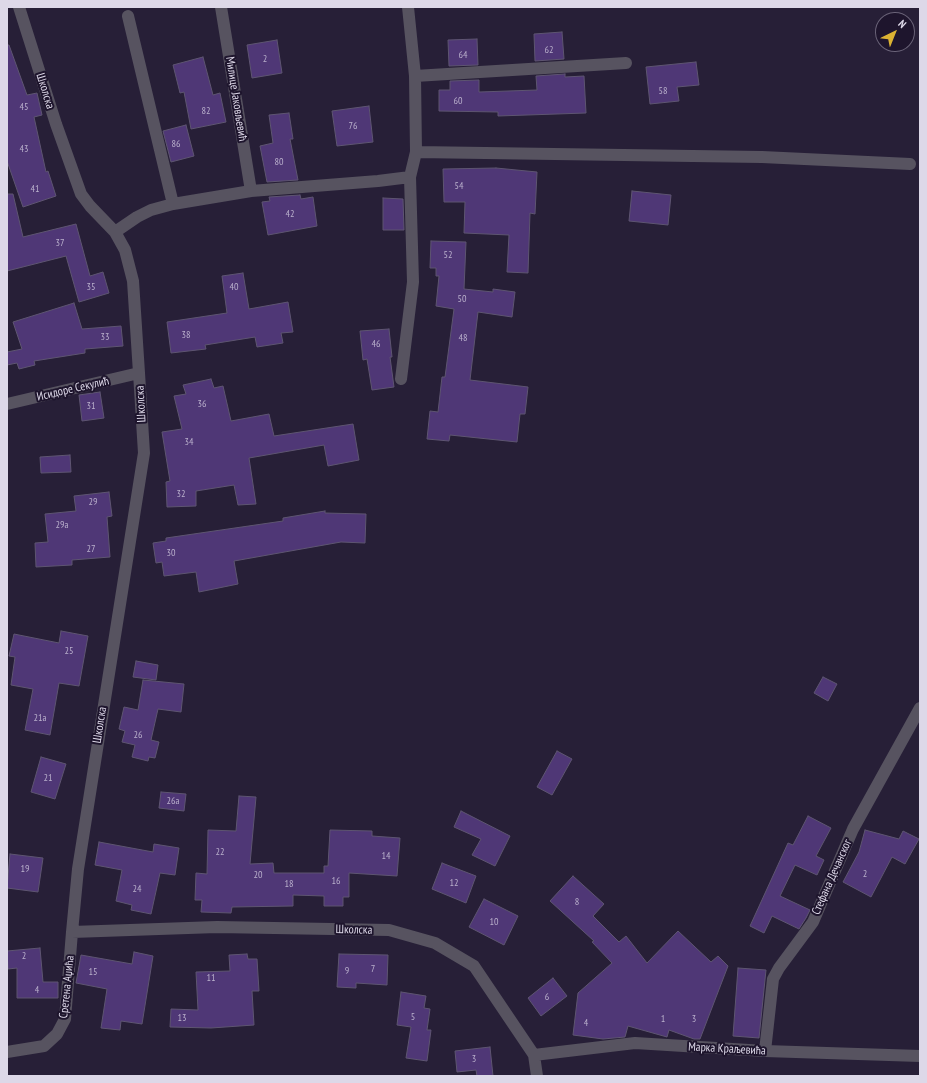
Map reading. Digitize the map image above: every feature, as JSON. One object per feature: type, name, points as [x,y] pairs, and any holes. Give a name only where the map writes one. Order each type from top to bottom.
[{"type":"street","name":"Школска","points":[[19,7],[56,124],[81,194],[90,206],[115,232],[125,250],[133,281],[144,453],[78,869],[72,932],[217,927],[389,930],[435,943],[474,966],[534,1055],[537,1076]]},
{"type":"street","name":"Милице Јаковљевић","points":[[221,7],[251,191]]},
{"type":"street","points":[[401,379],[413,282],[410,177],[416,152],[415,76],[408,7]]},
{"type":"street","points":[[128,16],[174,204]]},
{"type":"street","points":[[415,76],[626,63]]},
{"type":"street","points":[[416,152],[762,157],[910,164]]},
{"type":"street","points":[[115,232],[136,217],[151,210],[174,204],[251,191],[410,177]]},
{"type":"street","name":"Исидоре Секулић","points":[[7,404],[139,373]]},
{"type":"street","name":"Стефана Дечанског","points":[[765,1051],[773,979],[779,968],[813,922],[853,828],[920,708]]},
{"type":"street","name":"Сретена Аџића","points":[[7,1052],[44,1046],[57,1034],[66,1018],[72,932]]},
{"type":"street","name":"Марка Краљевића","points":[[534,1055],[635,1044],[765,1051],[920,1056]]},
{"type":"building","points":[[562,32],[564,59],[535,61],[534,34]]},
{"type":"building","points":[[477,39],[478,65],[449,66],[448,40]]},
{"type":"building","points":[[277,40],[282,73],[252,78],[247,45]]},
{"type":"building","points":[[7,45],[9,45],[27,95],[37,93],[42,115],[34,117],[46,172],[48,171],[56,196],[23,207],[7,161]]},
{"type":"building","points":[[203,57],[213,95],[220,93],[226,122],[191,129],[184,92],[180,93],[173,65]]},
{"type":"building","points":[[696,62],[699,85],[677,87],[679,101],[650,104],[646,67]]},
{"type":"building","points":[[565,74],[565,77],[584,76],[586,113],[498,116],[498,112],[439,111],[439,90],[450,90],[450,81],[479,80],[479,92],[537,90],[536,76]]},
{"type":"building","points":[[369,106],[373,142],[337,146],[332,111]]},
{"type":"building","points":[[289,113],[293,139],[290,139],[298,180],[267,182],[260,146],[273,143],[269,115]]},
{"type":"building","points":[[186,125],[194,156],[171,162],[163,131]]},
{"type":"building","points":[[496,168],[537,172],[535,214],[530,213],[528,273],[507,272],[509,235],[464,233],[465,202],[444,202],[443,169]]},
{"type":"building","points":[[632,191],[671,195],[668,225],[629,221]]},
{"type":"building","points":[[7,194],[13,194],[23,237],[76,224],[90,276],[103,272],[109,293],[79,302],[66,256],[7,271]]},
{"type":"building","points":[[300,195],[301,199],[313,197],[317,226],[268,235],[262,202],[270,201],[269,197]]},
{"type":"building","points":[[383,198],[403,199],[404,230],[383,230]]},
{"type":"building","points":[[431,241],[466,242],[464,289],[493,292],[493,289],[515,292],[512,317],[478,312],[470,380],[528,387],[525,414],[520,414],[517,442],[450,435],[449,441],[427,439],[430,411],[438,412],[442,377],[445,377],[454,309],[436,306],[439,276],[436,276],[436,268],[430,268]]},
{"type":"building","points":[[243,273],[249,309],[288,302],[293,332],[281,333],[283,343],[257,347],[255,337],[205,345],[206,349],[171,353],[167,322],[227,313],[222,276]]},
{"type":"building","points":[[74,303],[82,329],[121,326],[123,346],[85,349],[85,353],[34,361],[35,365],[19,369],[17,363],[7,365],[7,352],[22,349],[13,322]]},
{"type":"building","points":[[389,329],[392,357],[390,357],[394,387],[372,390],[367,359],[363,360],[360,331]]},
{"type":"building","points":[[211,379],[214,388],[223,386],[231,421],[269,414],[274,436],[353,424],[359,460],[328,466],[324,445],[249,458],[256,504],[238,505],[234,485],[196,491],[196,506],[167,507],[166,482],[170,481],[162,432],[182,429],[174,396],[186,394],[183,385]]},
{"type":"building","points":[[100,392],[104,418],[82,421],[79,395]]},
{"type":"building","points":[[70,455],[71,472],[41,473],[40,457]]},
{"type":"building","points":[[109,492],[112,516],[107,517],[110,557],[72,560],[72,565],[36,567],[35,543],[48,542],[45,514],[76,511],[74,496]]},
{"type":"building","points":[[325,511],[325,513],[366,514],[365,543],[341,542],[234,561],[238,584],[199,592],[196,572],[164,576],[162,562],[156,563],[153,543],[166,541],[166,538],[283,521],[283,518]]},
{"type":"building","points":[[61,631],[88,636],[79,686],[59,683],[50,735],[25,730],[33,689],[11,685],[15,657],[9,656],[14,634],[59,643]]},
{"type":"building","points":[[136,661],[158,665],[156,680],[133,677]]},
{"type":"building","points":[[823,677],[837,684],[828,701],[814,693]]},
{"type":"building","points":[[143,680],[184,684],[181,712],[158,709],[151,740],[159,742],[155,758],[149,757],[148,761],[132,757],[135,745],[122,742],[125,731],[119,729],[124,707],[138,710]]},
{"type":"building","points":[[557,751],[572,759],[552,795],[537,787]]},
{"type":"building","points":[[41,757],[66,764],[55,799],[31,792]]},
{"type":"building","points":[[161,792],[186,794],[184,811],[159,808]]},
{"type":"building","points":[[239,796],[256,797],[250,864],[273,863],[274,873],[324,873],[324,866],[328,866],[330,830],[372,831],[372,836],[400,838],[397,876],[349,873],[349,897],[343,897],[343,906],[324,906],[324,896],[293,895],[293,906],[232,907],[231,913],[201,912],[202,900],[195,900],[196,873],[207,874],[208,830],[236,831]]},
{"type":"building","points":[[461,811],[510,836],[495,866],[472,855],[481,839],[454,827]]},
{"type":"building","points":[[808,816],[831,828],[816,856],[824,860],[817,875],[795,865],[780,896],[810,910],[799,929],[772,916],[764,933],[750,926],[788,843],[793,845]]},
{"type":"building","points":[[865,830],[899,839],[903,831],[919,839],[905,864],[892,857],[871,897],[843,882],[859,852]]},
{"type":"building","points":[[99,842],[153,852],[154,844],[179,848],[175,875],[160,873],[151,914],[131,910],[132,905],[116,901],[122,870],[95,865]]},
{"type":"building","points":[[10,854],[43,858],[38,892],[7,888]]},
{"type":"building","points":[[442,863],[476,876],[466,903],[432,889]]},
{"type":"building","points":[[573,876],[604,904],[593,916],[619,942],[626,936],[647,963],[678,931],[711,962],[718,956],[728,966],[700,1039],[694,1039],[669,1030],[667,1037],[628,1026],[625,1037],[603,1039],[573,1035],[578,993],[612,963],[592,942],[594,941],[550,901]]},
{"type":"building","points":[[484,899],[518,916],[504,945],[469,927]]},
{"type":"building","points":[[40,948],[43,982],[58,982],[58,998],[17,998],[17,968],[8,969],[7,951]]},
{"type":"building","points":[[134,952],[153,956],[142,1024],[121,1021],[120,1030],[101,1028],[107,989],[76,983],[81,955],[132,964]]},
{"type":"building","points":[[247,954],[248,959],[257,959],[259,991],[252,991],[254,1025],[211,1028],[170,1027],[171,1009],[198,1010],[196,972],[230,971],[229,955]]},
{"type":"building","points":[[339,954],[388,955],[387,985],[356,983],[356,988],[337,987]]},
{"type":"building","points":[[738,968],[766,970],[759,1038],[733,1036]]},
{"type":"building","points":[[553,978],[567,996],[541,1016],[528,998]]},
{"type":"building","points":[[401,992],[426,996],[424,1008],[430,1009],[427,1030],[431,1030],[427,1061],[406,1058],[411,1027],[397,1025]]},
{"type":"building","points":[[490,1047],[493,1076],[477,1076],[476,1070],[457,1072],[455,1051]]}]
